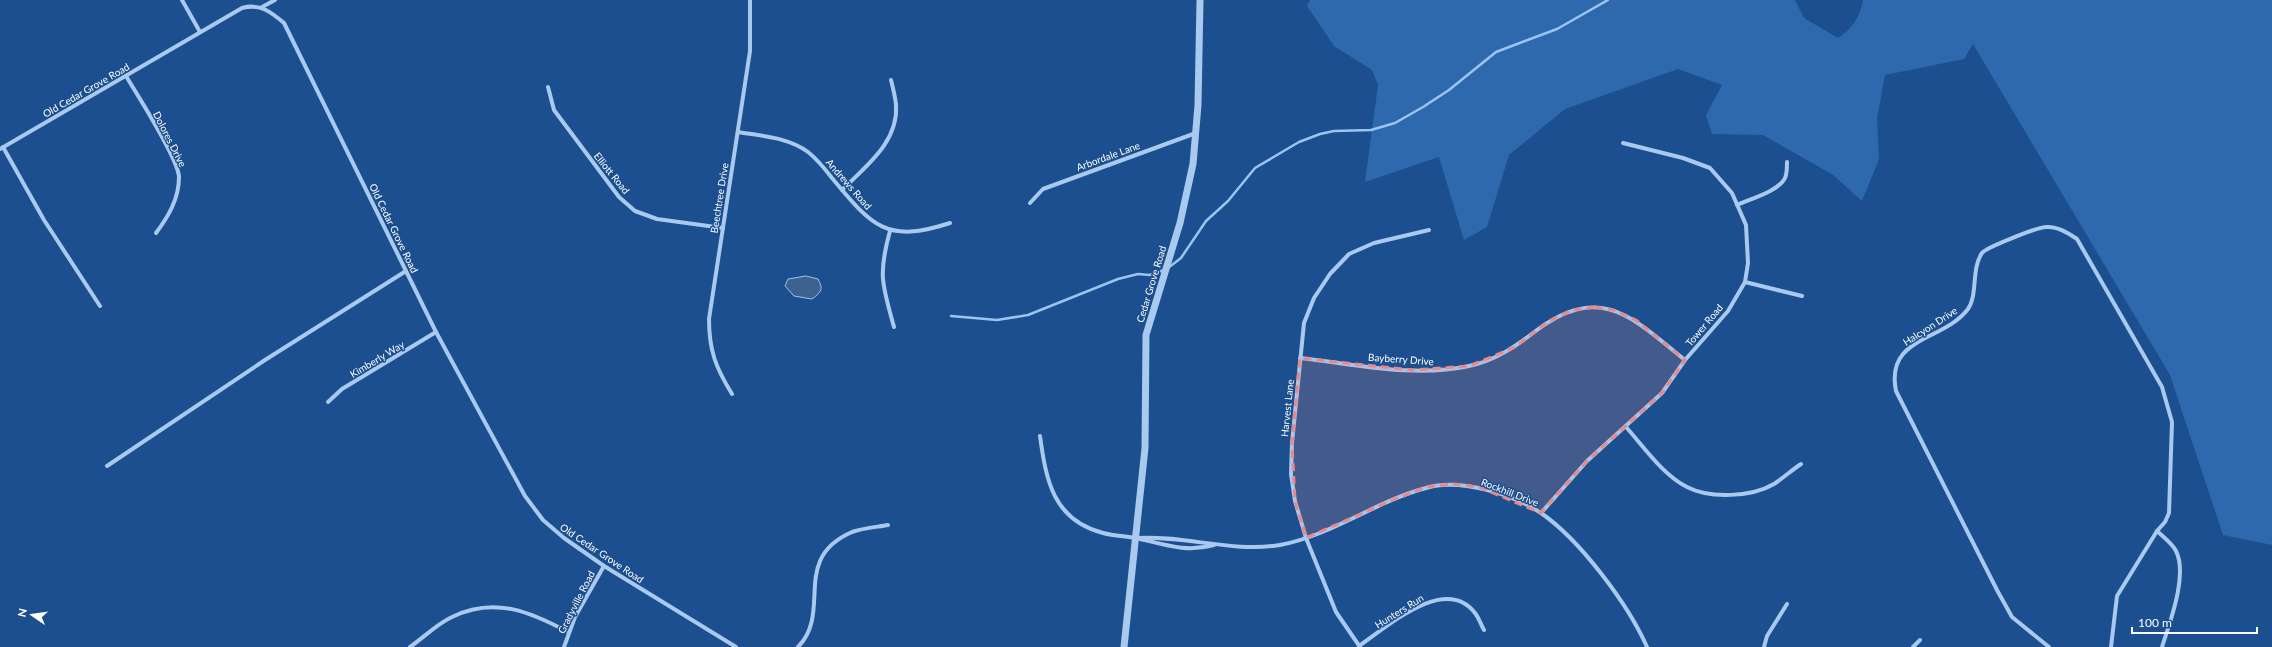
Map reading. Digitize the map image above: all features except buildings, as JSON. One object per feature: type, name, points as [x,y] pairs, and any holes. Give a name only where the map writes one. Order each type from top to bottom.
[{"type":"street","points":[[182,0],[200,32]]},
{"type":"street","points":[[262,7],[275,0]]},
{"type":"street","name":"Beechtree Drive","points":[[732,394],[713,358],[709,340],[709,319],[750,50],[750,0]]},
{"type":"street","name":"Cedar Grove Road","points":[[1124,647],[1145,448],[1146,335],[1182,216],[1197,133],[1200,0]]},
{"type":"street","name":"Old Cedar Grove Road","points":[[2,148],[242,8],[251,5],[262,7],[284,23],[436,332],[525,496],[536,511],[551,528],[604,566],[736,647]]},
{"type":"street","name":"Dolores Drive","points":[[126,76],[169,151],[179,175],[173,204],[167,218],[156,233]]},
{"type":"street","points":[[842,190],[878,155],[888,141],[896,105],[891,80]]},
{"type":"street","name":"Elliott Road","points":[[548,87],[554,110],[619,197],[635,211],[656,218],[723,228]]},
{"type":"street","name":"Andrews Road","points":[[738,132],[783,140],[796,144],[818,162],[867,218],[890,231],[917,232],[950,223]]},
{"type":"street","name":"Arbordale Lane","points":[[1030,203],[1043,189],[1197,133]]},
{"type":"street","name":"Tower Road","points":[[1541,513],[1566,482],[1662,393],[1685,360],[1728,311],[1745,282],[1748,263],[1746,225],[1732,193],[1710,168],[1682,158],[1623,144]]},
{"type":"street","points":[[2,148],[44,220],[100,306]]},
{"type":"street","points":[[1737,205],[1775,189],[1781,184],[1786,177],[1787,162]]},
{"type":"street","name":"Halcyon Drive","points":[[2049,647],[2012,617],[1896,391],[1894,381],[1895,366],[1900,357],[1908,348],[1953,322],[1968,309],[1978,261],[1986,248],[2045,227],[2057,228],[2077,239],[2162,387],[2171,413],[2169,513],[2165,522],[2157,531],[2117,596],[2111,647]]},
{"type":"street","name":"Harvest Lane","points":[[1360,646],[1336,612],[1306,538],[1295,501],[1291,474],[1292,443],[1304,323],[1314,298],[1330,274],[1349,254],[1374,243],[1429,230]]},
{"type":"street","points":[[890,231],[881,266],[882,283],[894,327]]},
{"type":"street","points":[[107,466],[265,360],[406,271]]},
{"type":"street","points":[[1745,282],[1802,296]]},
{"type":"street","name":"Bayberry Drive","points":[[1300,358],[1412,370],[1469,366],[1490,360],[1513,348],[1555,318],[1572,310],[1595,307],[1614,310],[1636,320],[1685,360]]},
{"type":"street","name":"Kimberly Way","points":[[328,402],[342,389],[436,332]]},
{"type":"street","points":[[1626,427],[1666,471],[1687,487],[1708,495],[1728,496],[1773,485],[1801,464]]},
{"type":"street","points":[[1040,436],[1048,484],[1059,504],[1068,514],[1089,528],[1102,533],[1136,538]]},
{"type":"street","name":"Rockhill Drive","points":[[1136,538],[1155,537],[1254,547],[1280,545],[1306,538],[1350,521],[1395,499],[1427,487],[1452,484],[1479,487],[1541,513],[1588,558],[1625,608],[1647,647]]},
{"type":"street","points":[[798,647],[807,634],[814,617],[814,581],[819,564],[824,556],[841,539],[853,532],[888,524]]},
{"type":"street","points":[[2157,531],[2175,550],[2180,564],[2178,588],[2162,647]]},
{"type":"street","name":"Rockhill Drive","points":[[1136,538],[1160,545],[1198,549],[1216,544]]},
{"type":"street","name":"Gradyville Road","points":[[564,647],[568,632],[604,566]]},
{"type":"street","name":"Hunters Run","points":[[1360,646],[1416,608],[1432,600],[1448,598],[1465,604],[1476,614],[1484,630]]},
{"type":"street","points":[[1764,647],[1767,636],[1787,604]]},
{"type":"street","points":[[410,647],[452,617],[478,608],[516,609],[541,618],[568,632]]},
{"type":"street","points":[[1913,647],[1920,640]]},
{"type":"highlighted area","points":[[1595,307],[1614,310],[1636,320],[1685,360],[1662,393],[1587,461],[1541,513],[1479,487],[1452,484],[1427,487],[1395,499],[1306,538],[1295,501],[1292,443],[1300,358],[1412,370],[1469,366],[1513,348],[1549,321],[1572,310]]},
{"type":"shaded area","points":[[1310,0],[1795,0],[1804,18],[1838,38],[1855,22],[1860,12],[1863,0],[2272,0],[2272,545],[2223,535],[2170,375],[1973,44],[1964,59],[1885,75],[1877,119],[1879,159],[1862,201],[1833,175],[1763,135],[1712,134],[1706,115],[1722,85],[1678,69],[1565,109],[1509,155],[1487,227],[1464,240],[1439,157],[1365,182],[1378,85],[1372,70],[1334,46],[1307,6]]},
{"type":"shaded area","points":[[806,276],[818,279],[821,286],[821,290],[812,299],[794,296],[785,286],[788,279]]},
{"type":"waterway","points":[[1168,268],[1181,258],[1206,221],[1228,201],[1255,168],[1299,142],[1320,134],[1334,131],[1371,130],[1395,123],[1449,90],[1496,52],[1557,29],[1608,0]]},
{"type":"waterway","points":[[951,316],[997,320],[1028,315],[1118,279],[1138,274],[1150,275],[1164,270]]}]
